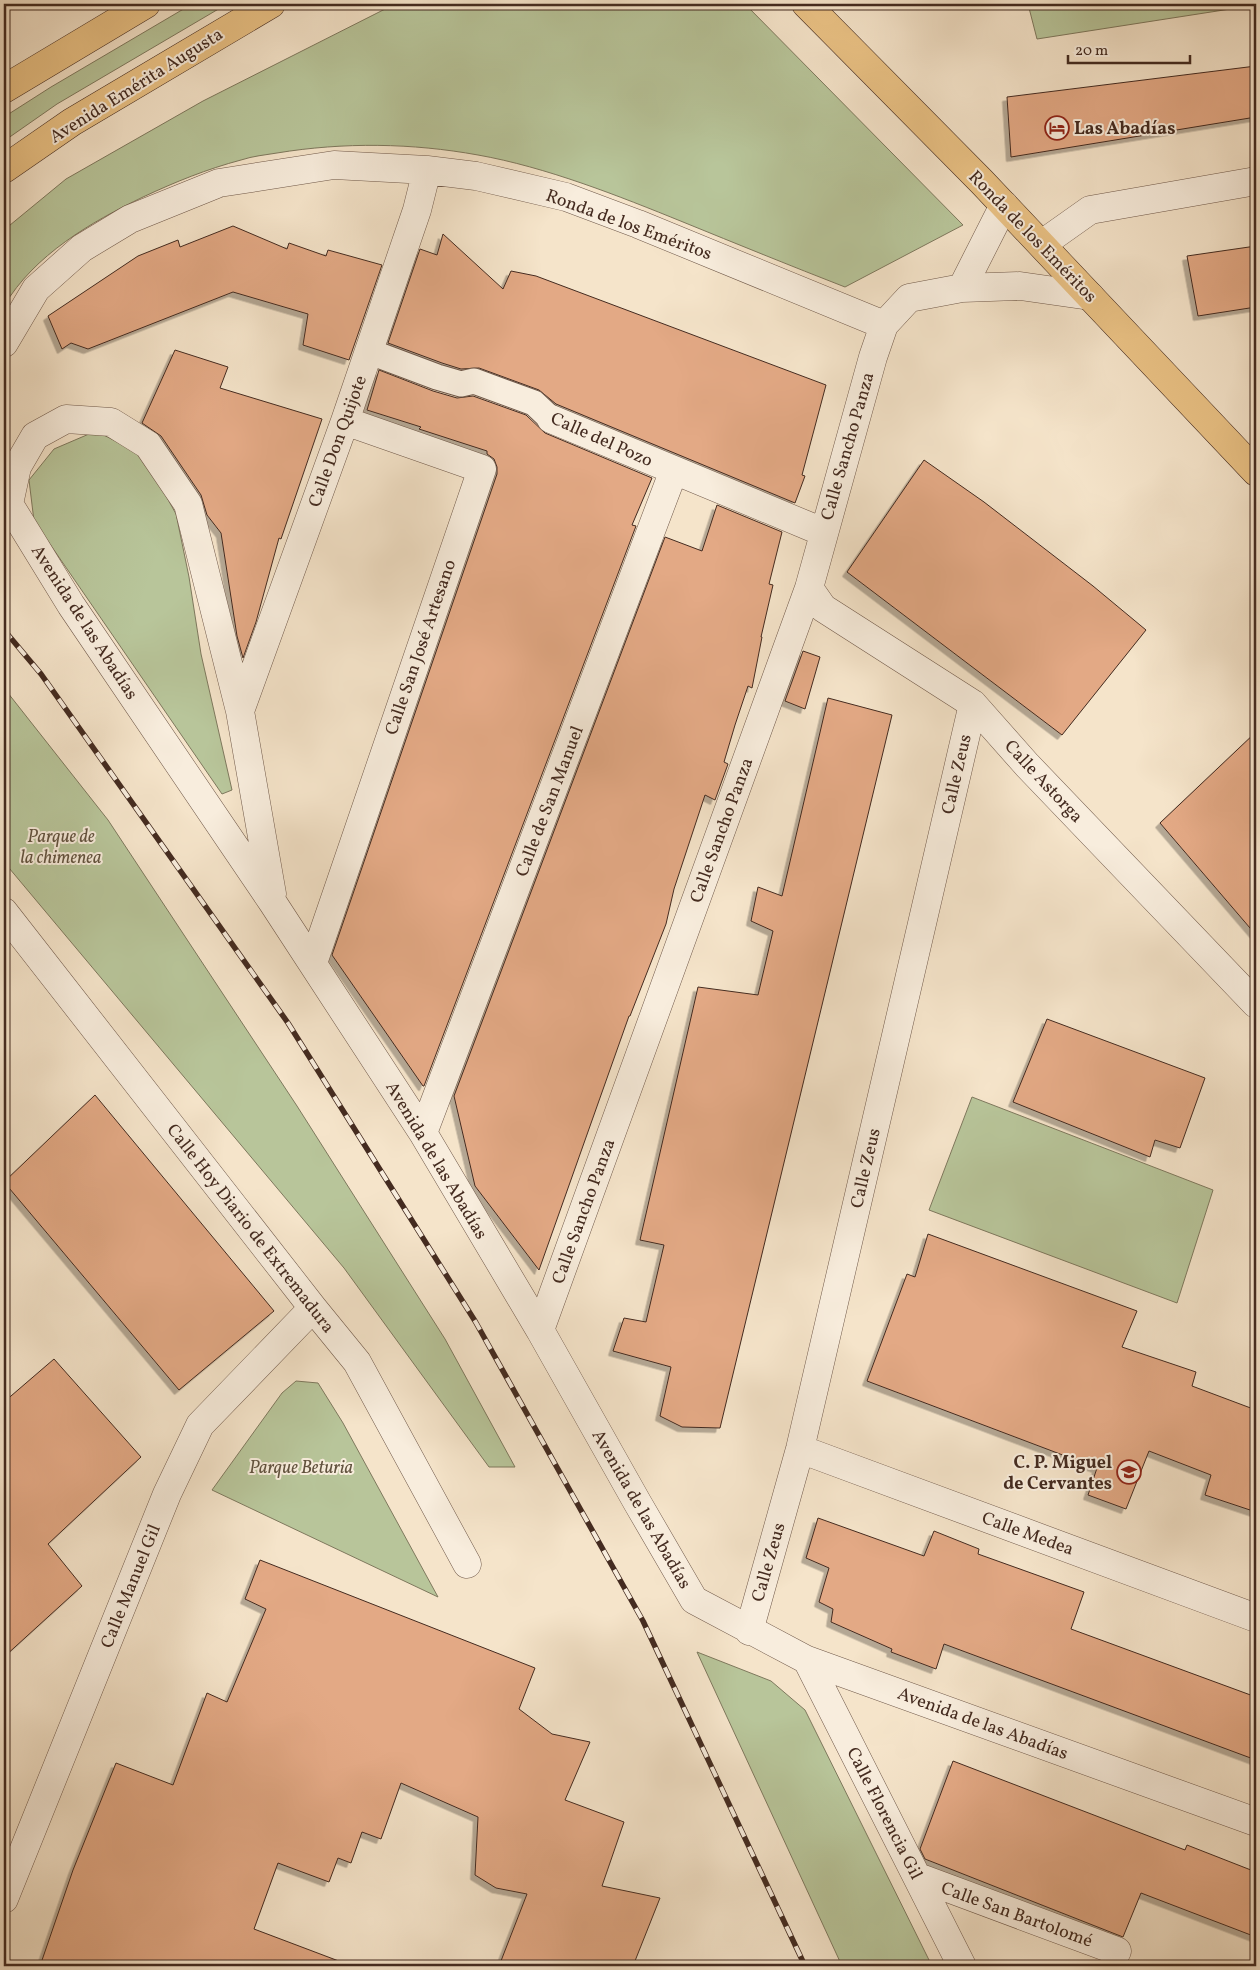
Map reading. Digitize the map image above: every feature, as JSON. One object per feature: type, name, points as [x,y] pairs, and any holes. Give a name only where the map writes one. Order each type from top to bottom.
[{"type":"main road","points":[[4,89],[146,4]]},
{"type":"main road","name":"Avenida Emérita Augusta","points":[[4,169],[72,122],[271,4]]},
{"type":"main road","name":"Ronda de los Eméritos","points":[[806,4],[1042,244],[1256,472]]},
{"type":"street","name":"Ronda de los Eméritos","points":[[4,343],[36,289],[82,248],[130,219],[219,183],[334,165],[427,170],[476,176],[566,197],[638,224],[884,325]]},
{"type":"street","name":"Calle Don Quijote","points":[[240,711],[345,420],[417,210],[427,170]]},
{"type":"street","points":[[1042,244],[1090,210],[1256,181]]},
{"type":"street","points":[[962,288],[1004,205]]},
{"type":"street","points":[[884,325],[909,298],[962,288],[1020,286],[1090,296]]},
{"type":"street","name":"Calle Sancho Panza","points":[[540,1330],[808,588],[873,357],[884,325]]},
{"type":"street","name":"Calle del Pozo","points":[[381,356],[461,384],[474,381],[534,403],[551,419],[823,532]]},
{"type":"street","name":"Avenida de las Abadías","points":[[273,903],[240,711],[188,504],[148,445],[111,422],[66,419],[35,436],[18,467],[6,498],[71,605],[273,903],[423,1132],[540,1330],[694,1600],[749,1631],[807,1660],[1256,1822]]},
{"type":"street","name":"Calle San José Artesano","points":[[312,963],[482,469],[345,420]]},
{"type":"street","name":"Calle de San Manuel","points":[[423,1132],[674,470]]},
{"type":"street","name":"Calle Astorga","points":[[808,588],[824,608],[973,704],[1027,765],[1256,1004]]},
{"type":"street","name":"Calle Zeus","points":[[749,1631],[800,1449],[973,704]]},
{"type":"street","name":"Calle Hoy Diario de Extremadura","points":[[4,912],[357,1362],[467,1564]]},
{"type":"street","name":"Calle Manuel Gil","points":[[4,1899],[167,1494],[200,1425],[313,1308]]},
{"type":"street","name":"Calle Medea","points":[[800,1449],[1256,1618]]},
{"type":"street","name":"Calle Florencia Gil","points":[[807,1660],[962,1966]]},
{"type":"street","name":"Calle San Bartolomé","points":[[918,1877],[1117,1951]]},
{"type":"green space","points":[[192,4],[227,4],[57,104],[4,141],[4,117]]},
{"type":"green space","points":[[395,4],[745,4],[963,225],[845,287],[634,202],[582,183],[504,160],[453,151],[403,146],[378,145],[302,149],[259,156],[216,167],[167,186],[104,217],[47,256],[16,288],[4,306],[4,230],[66,179],[203,101]]},
{"type":"green space","points":[[1028,4],[1256,4],[1256,5],[1037,39]]},
{"type":"green space","points":[[96,431],[144,456],[176,514],[189,577],[201,654],[232,790],[222,794],[34,521],[29,480],[54,449]]},
{"type":"green space","name":"Parque de la chimenea","points":[[4,688],[108,820],[297,1106],[445,1339],[515,1467],[489,1467],[344,1268],[4,862]]},
{"type":"green space","points":[[972,1097],[1213,1190],[1177,1303],[929,1210]]},
{"type":"green space","name":"Parque Beturia","points":[[296,1381],[318,1383],[343,1423],[438,1597],[212,1490],[282,1393]]},
{"type":"green space","points":[[697,1652],[771,1681],[805,1710],[932,1966],[842,1966]]},
{"type":"building","points":[[1256,66],[1256,117],[1011,157],[1007,97]]},
{"type":"building","points":[[233,226],[287,249],[289,243],[326,256],[328,250],[382,265],[349,360],[303,345],[308,314],[233,292],[88,349],[71,343],[62,349],[48,316],[138,256],[178,240],[180,247]]},
{"type":"building","points":[[443,234],[503,289],[511,271],[536,276],[826,385],[802,475],[805,476],[795,503],[556,404],[539,390],[479,368],[461,369],[388,343],[420,249],[437,255]]},
{"type":"building","points":[[1256,246],[1256,307],[1198,316],[1187,256]]},
{"type":"building","points":[[175,350],[228,367],[220,388],[322,419],[281,539],[279,538],[256,622],[243,658],[237,636],[221,533],[207,515],[201,495],[161,436],[142,423]]},
{"type":"building","points":[[379,370],[433,391],[457,398],[473,396],[526,415],[545,433],[652,478],[632,525],[636,526],[424,1086],[332,955],[497,474],[497,467],[494,459],[487,454],[487,451],[367,410]]},
{"type":"building","points":[[924,460],[984,502],[1093,586],[1146,630],[1062,735],[847,572]]},
{"type":"building","points":[[717,505],[782,532],[769,584],[773,585],[752,688],[748,686],[735,725],[724,762],[728,764],[715,800],[705,795],[674,889],[666,924],[629,1016],[539,1270],[475,1186],[454,1096],[665,537],[702,551]]},
{"type":"building","points":[[803,651],[820,657],[805,709],[785,701]]},
{"type":"building","points":[[828,698],[892,715],[720,1428],[682,1427],[660,1416],[671,1367],[613,1351],[624,1318],[646,1322],[664,1245],[640,1240],[698,987],[758,995],[773,931],[751,921],[758,887],[782,896]]},
{"type":"building","points":[[1256,732],[1256,935],[1160,823]]},
{"type":"building","points":[[1047,1019],[1205,1078],[1180,1148],[1155,1140],[1150,1157],[1013,1102]]},
{"type":"building","points":[[95,1095],[274,1311],[179,1390],[4,1182]]},
{"type":"building","points":[[928,1234],[1137,1311],[1122,1347],[1196,1372],[1192,1386],[1256,1410],[1256,1512],[1205,1495],[1211,1475],[1149,1451],[1126,1509],[1088,1495],[1097,1468],[867,1381],[907,1274],[915,1277]]},
{"type":"building","points":[[54,1359],[141,1457],[48,1544],[82,1586],[4,1657],[4,1402]]},
{"type":"building","points":[[818,1518],[924,1556],[934,1531],[979,1549],[978,1554],[1084,1592],[1071,1629],[1256,1697],[1256,1760],[944,1644],[936,1669],[891,1652],[892,1649],[831,1622],[833,1609],[819,1602],[829,1568],[806,1558]]},
{"type":"building","points":[[260,1560],[535,1668],[519,1709],[552,1734],[590,1742],[565,1800],[624,1822],[602,1886],[660,1898],[633,1966],[499,1966],[527,1894],[496,1888],[475,1875],[478,1817],[401,1783],[381,1839],[362,1832],[351,1863],[338,1858],[329,1882],[278,1863],[254,1929],[344,1963],[343,1966],[40,1966],[73,1870],[116,1763],[173,1785],[207,1693],[227,1702],[266,1609],[245,1599]]},
{"type":"building","points":[[953,1761],[1185,1850],[1187,1845],[1256,1872],[1256,1937],[1141,1893],[1123,1937],[925,1859],[920,1849]]},
{"type":"railway","points":[[4,630],[41,674],[288,1023],[475,1321],[643,1621],[805,1966]]},
{"type":"place","name":"Las Abadías","points":[[1057,128]]},
{"type":"place","name":"C. P. Miguel de Cervantes","points":[[1129,1472]]}]
